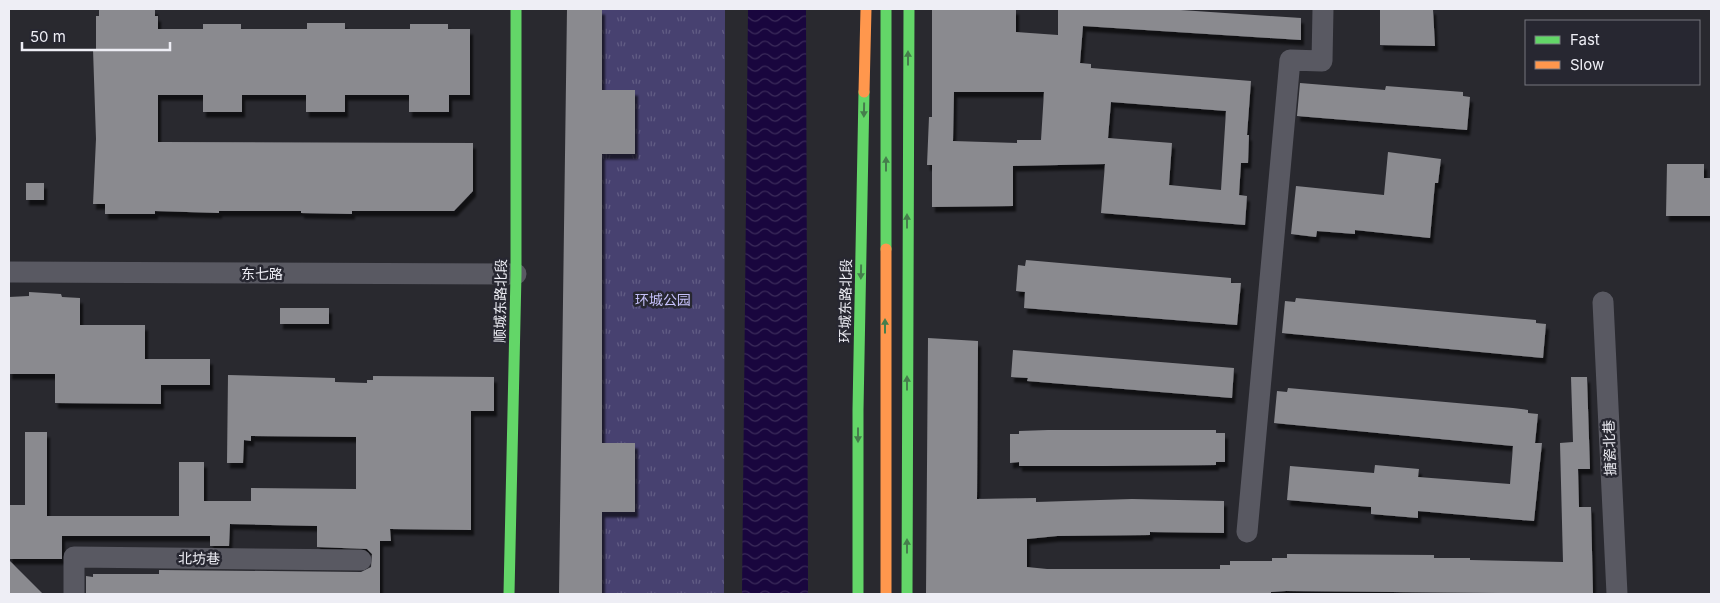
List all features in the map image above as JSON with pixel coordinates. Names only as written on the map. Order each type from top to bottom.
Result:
[{"type":"main road","name":"顺城东路北段","points":[[509,594],[516,274],[516,9]]},
{"type":"main road","name":"环城东路北段","points":[[858,594],[858,410],[866,9]]},
{"type":"main road","points":[[886,9],[886,594]]},
{"type":"main road","points":[[907,594],[909,9]]},
{"type":"main road","points":[[886,567],[890,594]]},
{"type":"main road","points":[[854,594],[858,571]]},
{"type":"street","points":[[1247,532],[1290,60],[1322,62],[1323,9]]},
{"type":"street","name":"东七路","points":[[9,272],[516,274]]},
{"type":"street","name":"搪瓷北巷","points":[[1603,302],[1617,594]]},
{"type":"street","name":"北坊巷","points":[[74,594],[74,557],[360,560]]},
{"type":"green space","name":"环城公园","points":[[602,9],[725,9],[724,594],[602,594],[602,154],[635,154],[635,90],[602,90]]},
{"type":"water","points":[[748,9],[806,9],[808,594],[742,594]]},
{"type":"building","points":[[99,9],[155,9],[155,16],[158,16],[158,29],[203,29],[203,24],[241,24],[241,29],[307,29],[307,23],[345,23],[345,29],[410,29],[410,24],[448,24],[448,29],[470,29],[470,95],[449,95],[449,112],[409,112],[409,95],[345,95],[345,112],[306,112],[306,95],[242,95],[242,112],[203,112],[203,95],[158,95],[158,142],[473,143],[473,191],[454,211],[352,211],[352,214],[301,213],[301,211],[219,211],[219,213],[155,211],[155,214],[105,214],[105,204],[93,204],[96,139],[93,49],[96,49],[96,16],[99,16]]},
{"type":"building","points":[[567,9],[602,9],[602,90],[635,90],[635,154],[602,154],[602,443],[635,443],[635,512],[602,512],[602,594],[559,594]]},
{"type":"building","points":[[932,9],[1016,9],[1016,32],[1058,35],[1058,9],[1166,9],[1301,18],[1301,40],[1083,26],[1080,63],[1091,64],[1091,68],[1251,81],[1247,135],[1249,135],[1248,163],[1241,163],[1239,195],[1247,196],[1245,225],[1101,213],[1105,164],[1013,166],[1013,206],[932,207],[932,165],[927,165],[929,117],[932,117]],"holes":[[[954,92],[1044,92],[1041,140],[1017,140],[1017,143],[953,141]],[[1111,102],[1226,111],[1221,190],[1169,185],[1172,143],[1108,138]]]},
{"type":"building","points":[[1380,9],[1433,9],[1435,46],[1380,45]]},
{"type":"building","points":[[1300,83],[1385,90],[1386,86],[1463,92],[1463,96],[1470,97],[1467,130],[1297,116]]},
{"type":"building","points":[[1388,152],[1441,159],[1438,183],[1435,183],[1430,238],[1355,230],[1355,234],[1317,231],[1316,237],[1291,234],[1296,186],[1384,195]]},
{"type":"building","points":[[1667,164],[1704,164],[1704,178],[1711,178],[1711,216],[1666,216]]},
{"type":"building","points":[[26,183],[44,183],[44,200],[26,200]]},
{"type":"building","points":[[1026,260],[1231,278],[1231,283],[1241,283],[1237,325],[1024,308],[1025,292],[1016,291],[1018,265],[1025,266]]},
{"type":"building","points":[[29,292],[61,294],[62,297],[80,298],[80,325],[145,325],[145,359],[210,359],[210,385],[161,385],[161,404],[55,403],[55,374],[9,374],[9,297],[29,296]]},
{"type":"building","points":[[1296,298],[1536,320],[1536,323],[1546,324],[1543,358],[1282,333],[1285,301],[1295,302]]},
{"type":"building","points":[[280,308],[329,308],[329,324],[280,324]]},
{"type":"building","points":[[928,338],[978,341],[977,499],[1036,498],[1036,502],[1132,499],[1224,501],[1224,533],[1150,532],[1150,535],[1057,536],[1027,539],[1027,567],[1047,569],[1220,569],[1220,565],[1230,565],[1230,561],[1272,561],[1272,558],[1287,558],[1287,554],[1434,555],[1434,558],[1470,558],[1470,560],[1563,562],[1560,443],[1573,442],[1571,377],[1587,377],[1590,469],[1578,469],[1579,507],[1591,507],[1593,594],[1286,591],[1271,592],[1271,594],[926,594]]},
{"type":"building","points":[[1013,350],[1234,368],[1232,398],[1027,381],[1028,378],[1011,377]]},
{"type":"building","points":[[228,375],[335,378],[335,382],[367,383],[367,380],[373,380],[373,376],[494,377],[494,411],[471,411],[471,530],[390,529],[391,541],[380,541],[380,594],[86,594],[86,576],[93,577],[93,574],[159,574],[159,570],[361,572],[371,567],[372,554],[367,549],[317,547],[317,526],[230,524],[229,546],[210,546],[210,536],[62,536],[62,559],[9,559],[9,505],[25,505],[25,432],[47,432],[47,516],[179,516],[179,462],[204,462],[204,501],[251,501],[251,488],[356,489],[356,437],[251,436],[251,441],[244,440],[243,463],[227,463]]},
{"type":"building","points":[[1288,388],[1513,408],[1528,410],[1528,413],[1538,414],[1535,443],[1542,443],[1534,521],[1418,511],[1418,518],[1371,514],[1371,507],[1287,500],[1290,466],[1374,473],[1375,465],[1419,469],[1418,477],[1510,484],[1513,446],[1274,423],[1277,391],[1287,392]]},
{"type":"building","points":[[1216,430],[1216,433],[1225,433],[1225,462],[1216,462],[1216,465],[1104,466],[1019,466],[1019,462],[1010,463],[1010,434],[1019,434],[1019,431]]},
{"type":"building","points":[[9,560],[43,594],[9,594]]},
{"type":"traffic: fast","points":[[509,594],[516,274],[516,9]]},
{"type":"traffic: fast","points":[[886,9],[886,249]]},
{"type":"traffic: fast","points":[[907,594],[909,9]]},
{"type":"traffic: fast","points":[[858,594],[858,410],[864,92]]},
{"type":"traffic: slow","points":[[864,92],[866,9]]},
{"type":"traffic: slow","points":[[886,249],[886,594]]}]
